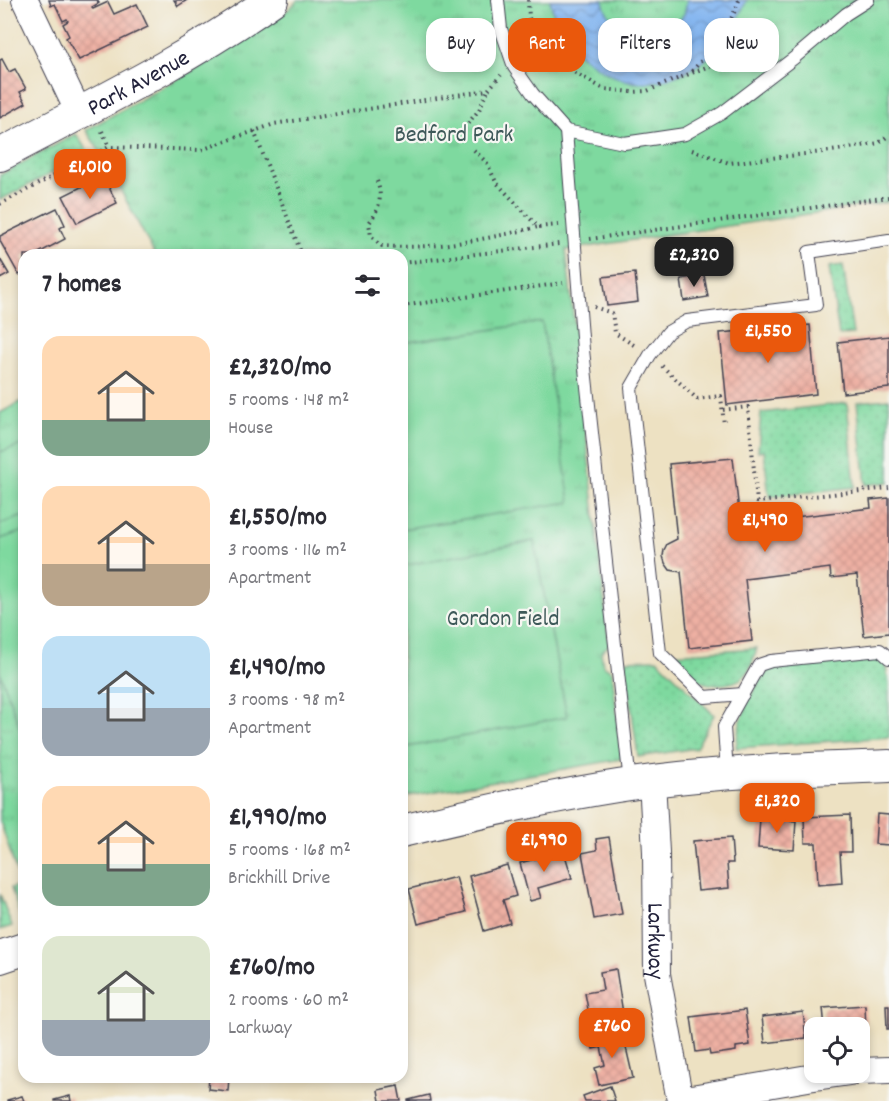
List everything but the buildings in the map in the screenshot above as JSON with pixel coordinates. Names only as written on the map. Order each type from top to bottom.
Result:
[{"type":"street","points":[[25,0],[79,113]]},
{"type":"street","name":"Park Avenue","points":[[0,155],[233,27],[272,0]]},
{"type":"street","points":[[408,829],[477,812],[641,783],[727,773],[889,766]]},
{"type":"street","name":"Larkway","points":[[641,783],[656,852],[657,974],[680,1100]]},
{"type":"street","points":[[0,957],[18,951]]},
{"type":"street","points":[[870,1071],[889,1070]]},
{"type":"street","points":[[680,1100],[804,1079]]},
{"type":"lane","points":[[498,0],[501,29],[508,49]]},
{"type":"lane","points":[[518,72],[533,94],[566,131],[624,143],[685,134],[722,113],[794,58],[846,14],[868,0]]},
{"type":"lane","points":[[566,131],[583,350],[641,783]]},
{"type":"lane","points":[[743,694],[705,697],[660,653],[631,388],[668,332],[687,321],[816,305],[809,252],[889,240]]},
{"type":"lane","points":[[727,773],[724,727],[759,665],[771,661],[880,651],[889,658]]},
{"type":"path","points":[[528,0],[530,18],[550,52],[572,71],[604,89],[647,91],[691,72]]},
{"type":"path","points":[[692,71],[716,45],[732,19],[739,0]]},
{"type":"path","points":[[692,72],[724,60],[755,62],[794,58]]},
{"type":"path","points":[[464,128],[480,110],[488,90],[508,68]]},
{"type":"path","points":[[0,204],[109,147],[201,150],[274,124],[488,90]]},
{"type":"path","points":[[254,131],[300,249]]},
{"type":"path","points":[[658,138],[729,163],[879,143],[889,135]]},
{"type":"path","points":[[474,150],[487,163],[496,182],[537,227]]},
{"type":"path","points":[[377,181],[381,202],[377,213],[369,223],[371,236],[382,246],[411,248],[454,244],[573,222]]},
{"type":"path","points":[[408,262],[574,242],[889,196]]},
{"type":"path","points":[[408,305],[569,282]]},
{"type":"path","points":[[723,410],[748,407],[757,502],[889,488]]},
{"type":"green space","name":"Bedford Park","points":[[298,0],[889,0],[889,202],[566,250],[609,645],[601,652],[603,665],[612,671],[622,759],[408,796],[408,249],[152,249],[102,155],[86,130],[206,63],[288,10]]},
{"type":"green space","points":[[76,134],[89,154],[0,200],[0,175]]},
{"type":"green space","points":[[843,265],[853,334],[839,335],[829,267]]},
{"type":"green space","points":[[542,322],[570,502],[408,528],[408,342]]},
{"type":"green space","points":[[889,399],[889,482],[866,485],[857,402]]},
{"type":"green space","points":[[18,403],[18,876],[0,821],[0,413]]},
{"type":"green space","points":[[847,403],[855,487],[769,497],[764,450],[758,451],[761,413]]},
{"type":"green space","points":[[18,446],[18,518],[0,524],[0,452]]},
{"type":"green space","points":[[18,533],[18,723],[0,672],[0,539]]},
{"type":"green space","name":"Gordon Field","points":[[534,541],[567,717],[408,747],[408,565]]},
{"type":"green space","points":[[757,648],[752,664],[745,675],[738,681],[719,684],[700,682],[673,654]]},
{"type":"green space","points":[[870,658],[885,660],[889,684],[889,737],[736,748],[739,727],[746,706],[756,686],[769,669]]},
{"type":"green space","points":[[657,659],[714,715],[696,748],[638,757],[625,660]]},
{"type":"green space","points":[[18,886],[18,909],[11,888]]},
{"type":"green space","points":[[0,894],[12,926],[0,930]]},
{"type":"water","points":[[550,0],[603,0],[611,18],[598,18],[598,68],[586,59],[586,18],[555,18]]},
{"type":"water","points":[[687,0],[747,0],[738,18],[704,18],[704,61],[692,68],[692,18],[682,18]]},
{"type":"water","points":[[607,72],[684,72],[658,81],[641,83]]}]
